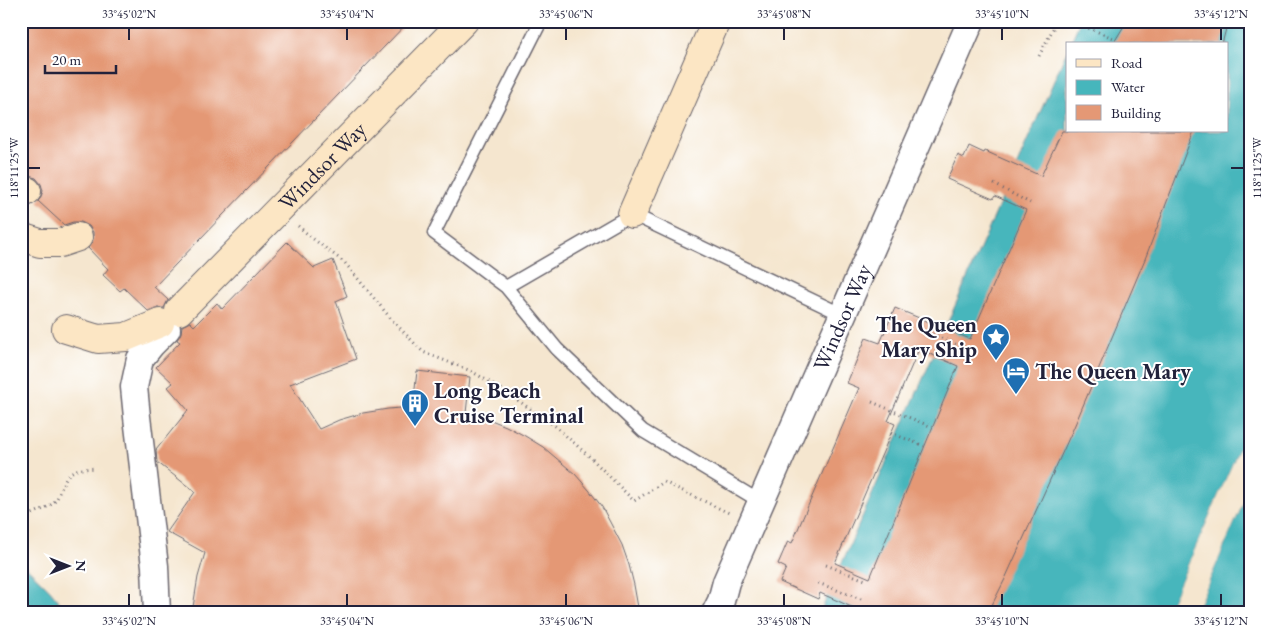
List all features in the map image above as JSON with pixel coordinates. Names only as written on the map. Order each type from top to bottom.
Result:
[{"type":"street","name":"Windsor Way","points":[[157,613],[155,566],[134,387],[140,359],[168,321],[464,21]]},
{"type":"street","points":[[632,214],[716,21]]},
{"type":"street","name":"Windsor Way","points":[[716,613],[726,582],[971,21]]},
{"type":"street","points":[[21,237],[40,243],[60,243],[78,237]]},
{"type":"street","points":[[66,329],[98,339],[126,337],[168,321]]},
{"type":"lane","points":[[541,21],[434,232],[506,287],[557,350],[644,431],[756,513]]},
{"type":"lane","points":[[506,287],[632,214],[843,315]]},
{"type":"path","points":[[1039,56],[1057,21]]},
{"type":"path","points":[[1070,21],[1116,39]]},
{"type":"path","points":[[994,184],[1030,203]]},
{"type":"path","points":[[292,221],[346,263],[392,320],[423,352],[471,371],[503,390],[547,421],[592,459],[634,501],[664,482],[756,513]]},
{"type":"path","points":[[932,334],[966,348]]},
{"type":"path","points":[[872,402],[932,427]]},
{"type":"path","points":[[891,433],[924,446]]},
{"type":"path","points":[[28,516],[48,507],[55,500],[65,480],[72,472],[96,468]]},
{"type":"path","points":[[826,565],[868,581]]},
{"type":"path","points":[[818,583],[861,599]]},
{"type":"water","points":[[1080,21],[1250,21],[1250,424],[1167,613],[820,613],[1066,53],[1066,132],[1228,132],[1228,42],[1071,42]]},
{"type":"water","points":[[1250,487],[1250,613],[1195,613]]},
{"type":"water","points":[[21,562],[49,589],[65,613],[21,613]]},
{"type":"pier","points":[[1250,424],[1250,430],[1170,613],[1167,613]]},
{"type":"pier","points":[[1250,485],[1195,613],[1193,613],[1247,486]]},
{"type":"building","points":[[21,21],[409,21],[154,287],[168,300],[164,308],[155,308],[148,311],[124,288],[120,291],[103,275],[108,269],[88,248],[93,240],[93,232],[89,226],[81,222],[64,225],[38,201],[43,191],[41,184],[36,178],[21,177]]},
{"type":"building","points":[[1127,21],[1228,21],[1223,42],[1114,42]]},
{"type":"building","name":"The Queen Mary","points":[[1062,131],[1194,132],[1145,259],[1074,427],[988,613],[865,613],[820,593],[818,599],[780,582],[786,568],[778,564],[788,541],[792,543],[859,388],[847,383],[866,338],[880,343],[895,308],[970,339],[1026,210],[995,196],[993,199],[947,179],[958,155],[964,158],[969,146],[984,153],[985,151],[1041,176]],"holes":[[[919,349],[958,366],[870,578],[835,563],[895,424],[888,421]]]},
{"type":"building","name":"Long Beach Cruise Terminal","points":[[287,242],[314,268],[333,260],[347,296],[336,301],[356,359],[290,384],[319,429],[339,420],[363,413],[413,407],[417,371],[470,377],[466,413],[506,426],[543,447],[575,474],[602,507],[622,545],[629,565],[639,613],[192,613],[198,577],[205,553],[167,532],[195,492],[157,462],[156,450],[188,410],[168,387],[173,383],[156,367],[180,342],[177,340],[182,326],[190,322],[194,326],[217,303],[222,309]]},
{"type":"place","name":"The Queen Mary Ship","points":[[996,361]]},
{"type":"place","name":"The Queen Mary","points":[[1016,395]]},
{"type":"place","name":"Long Beach Cruise Terminal","points":[[415,427]]}]
